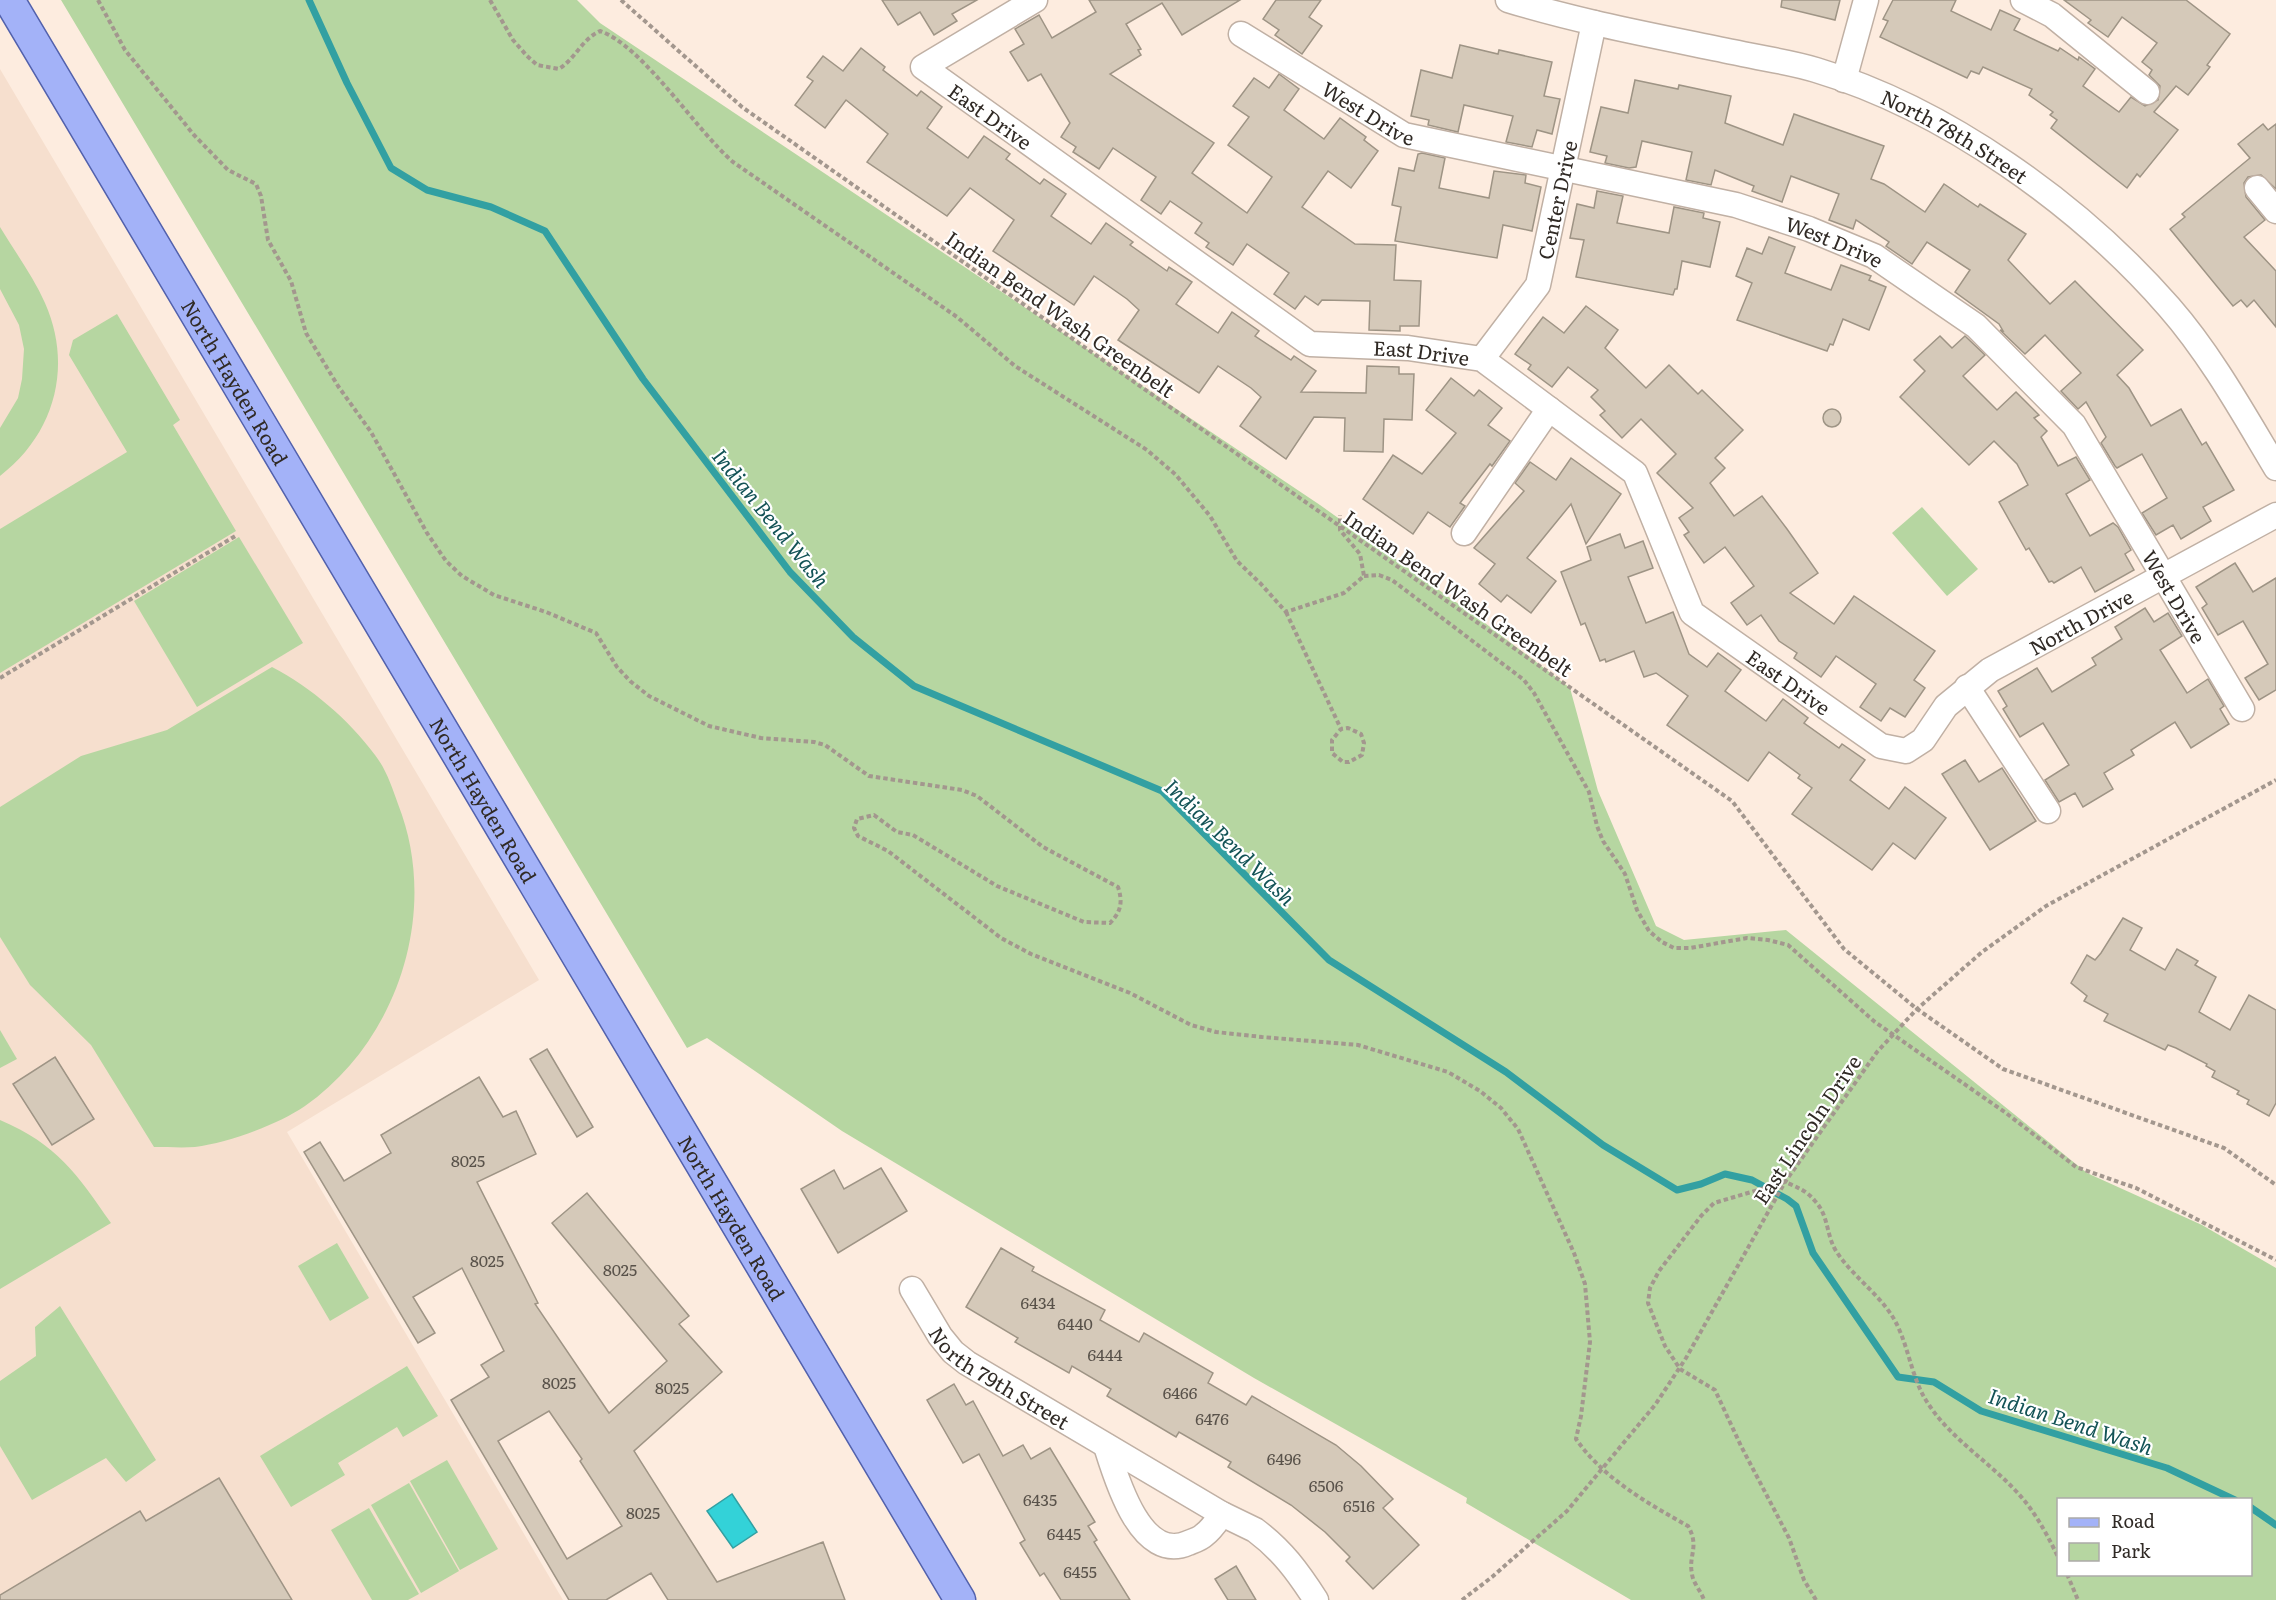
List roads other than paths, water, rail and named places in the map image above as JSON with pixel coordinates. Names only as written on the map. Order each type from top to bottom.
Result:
[{"type":"main road","name":"North Hayden Road","points":[[9,0],[960,1600]]},
{"type":"street","name":"East Drive","points":[[1035,0],[923,67],[1310,344],[1408,348],[1482,358],[1635,473],[1692,613],[1881,746],[1906,751]]},
{"type":"street","name":"North 78th Street","points":[[1508,0],[1594,23],[1815,70],[1844,80],[1914,111],[1994,154],[2048,194],[2106,244],[2169,307],[2228,388],[2276,468]]},
{"type":"street","points":[[1844,80],[1866,0]]},
{"type":"street","points":[[2023,0],[2052,15],[2148,92]]},
{"type":"street","name":"Center Drive","points":[[1482,358],[1538,285],[1594,23]]},
{"type":"street","name":"West Drive","points":[[1241,34],[1404,135],[1736,204],[1809,229],[1874,256],[1976,326],[2074,425],[2242,710]]},
{"type":"street","points":[[2257,188],[2276,211]]},
{"type":"street","points":[[1464,533],[1549,409]]},
{"type":"street","name":"North Drive","points":[[1906,751],[1923,740],[1947,706],[1990,670],[2276,515]]},
{"type":"street","points":[[1967,687],[2048,811]]},
{"type":"street","name":"North 79th Street","points":[[912,1289],[953,1352],[1106,1446],[1222,1514],[1255,1530],[1275,1545],[1293,1564],[1316,1600]]},
{"type":"street","points":[[1106,1446],[1119,1489],[1142,1528],[1157,1544],[1176,1548],[1203,1536],[1222,1514]]},
{"type":"water","points":[[732,1494],[757,1532],[733,1548],[707,1511]]},
{"type":"waterway","name":"Indian Bend Wash","points":[[309,0],[347,83],[391,168],[427,190],[491,207],[545,231],[643,379],[790,572],[853,637],[914,686],[1162,791],[1329,960],[1506,1072],[1603,1145],[1677,1190],[1701,1184],[1725,1174],[1752,1180],[1787,1199],[1796,1206],[1813,1253],[1898,1377],[1934,1382],[1981,1411],[2167,1468],[2231,1498]]},
{"type":"waterway","name":"Indian Bend Wash","points":[[2252,1508],[2276,1525]]}]
